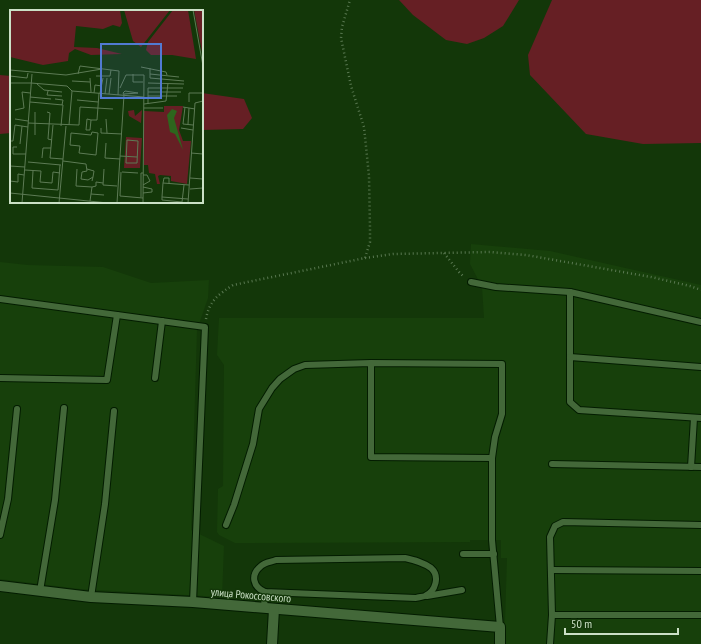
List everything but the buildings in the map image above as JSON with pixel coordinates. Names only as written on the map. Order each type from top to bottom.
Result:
[{"type":"street","name":"улица Рокоссовского","points":[[0,586],[91,597],[194,602],[500,627]]},
{"type":"street","points":[[269,608],[272,644]]},
{"type":"street","points":[[500,627],[500,644]]},
{"type":"lane","points":[[471,282],[496,287],[570,292],[701,322]]},
{"type":"lane","points":[[570,292],[570,402],[579,410],[701,418]]},
{"type":"lane","points":[[2,300],[205,327],[194,602]]},
{"type":"lane","points":[[0,378],[108,380],[117,315]]},
{"type":"lane","points":[[155,378],[162,321]]},
{"type":"lane","points":[[570,357],[701,367]]},
{"type":"lane","points":[[371,364],[371,458],[492,458]]},
{"type":"lane","points":[[226,525],[254,444],[259,409],[272,388],[280,379],[294,369],[305,366],[371,364],[502,364],[502,414],[495,437],[492,458],[492,540],[500,627]]},
{"type":"lane","points":[[40,591],[56,500],[64,408]]},
{"type":"lane","points":[[0,535],[8,499],[17,409]]},
{"type":"lane","points":[[91,597],[106,504],[114,411]]},
{"type":"lane","points":[[691,467],[694,418]]},
{"type":"lane","points":[[552,464],[701,467]]},
{"type":"lane","points":[[0,497],[8,499]]},
{"type":"lane","points":[[550,644],[552,615],[550,537],[555,526],[563,522],[701,524]]},
{"type":"lane","points":[[463,554],[494,554]]},
{"type":"lane","points":[[426,596],[433,590],[436,581],[435,572],[419,561],[404,558],[276,560],[262,564],[254,577],[255,584],[260,590],[265,592],[416,598],[462,590]]},
{"type":"lane","points":[[551,570],[701,571]]},
{"type":"lane","points":[[265,592],[269,608]]},
{"type":"lane","points":[[552,615],[701,615]]},
{"type":"path","points":[[350,0],[342,27],[341,38],[351,86],[364,128],[369,176],[370,228],[370,242],[365,258]]},
{"type":"path","points":[[205,327],[207,314],[213,301],[221,292],[233,285],[365,258],[393,254],[490,252],[526,255],[651,277],[701,290]]},
{"type":"path","points":[[444,253],[459,272],[471,282]]},
{"type":"shaded area","points":[[399,0],[519,0],[503,26],[484,38],[467,44],[446,40],[413,15]]},
{"type":"shaded area","points":[[552,0],[701,0],[701,143],[643,144],[586,134],[530,75],[528,55]]},
{"type":"shaded area","points":[[0,75],[10,76],[10,133],[0,134]]},
{"type":"shaded area","points":[[203,93],[244,99],[252,118],[243,129],[203,130]]},
{"type":"shaded area","points":[[471,244],[550,251],[701,285],[701,644],[506,644],[505,621],[507,558],[501,558],[501,540],[470,540],[470,542],[235,543],[219,535],[217,532],[218,489],[223,486],[224,365],[217,355],[219,318],[484,318],[482,287],[470,264]]},
{"type":"shaded area","points":[[0,262],[28,265],[103,267],[151,283],[209,280],[208,298],[197,330],[191,530],[224,546],[222,597],[80,589],[0,579]]}]
